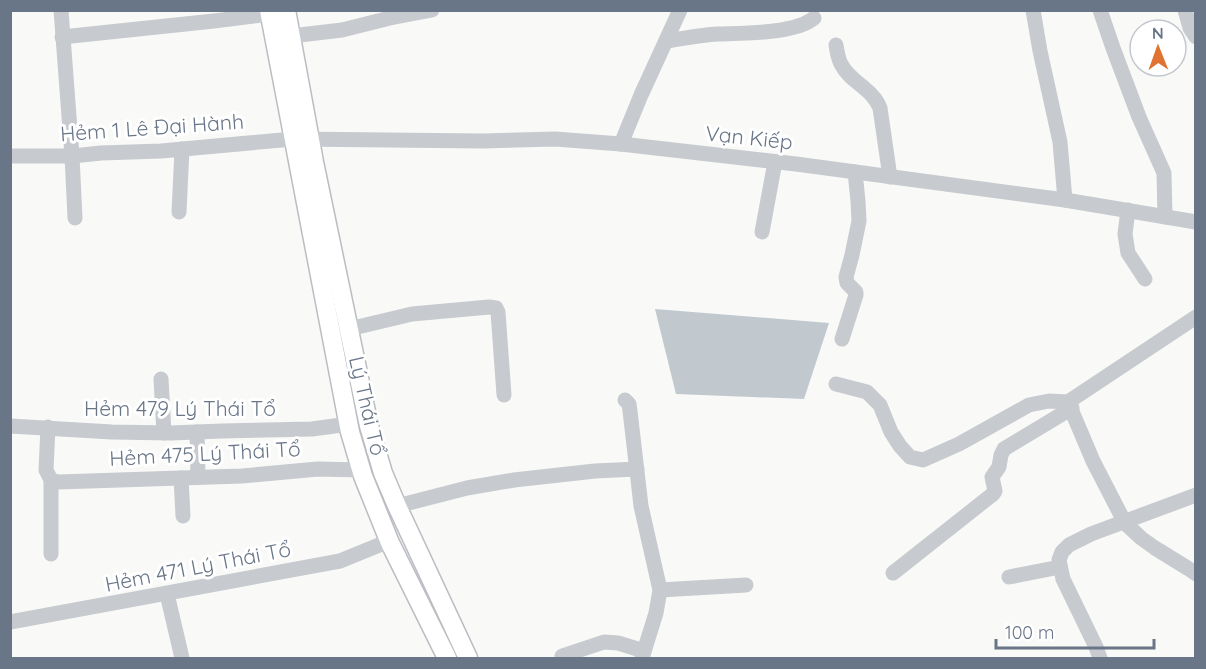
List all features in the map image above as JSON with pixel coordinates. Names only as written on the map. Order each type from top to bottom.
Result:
[{"type":"main road","points":[[275,12],[291,36],[302,139]]},
{"type":"main road","points":[[275,12],[302,139]]},
{"type":"main road","name":"Lý Thái Tổ","points":[[302,139],[314,162],[369,426],[383,473],[468,658]]},
{"type":"main road","name":"Lý Thái Tổ","points":[[302,139],[349,424],[361,470],[389,541],[447,658]]},
{"type":"street","points":[[61,10],[75,218]]},
{"type":"street","points":[[291,36],[352,28],[432,10]]},
{"type":"street","points":[[621,144],[680,10]]},
{"type":"street","points":[[1033,10],[1060,142],[1065,200]]},
{"type":"street","points":[[1100,10],[1164,174],[1165,217]]},
{"type":"street","points":[[1185,10],[1190,28],[1196,37]]},
{"type":"street","points":[[62,37],[214,21],[275,12]]},
{"type":"street","points":[[667,41],[718,34],[772,31],[801,25],[814,18]]},
{"type":"street","points":[[836,45],[840,62],[845,70],[875,98],[880,108],[890,177]]},
{"type":"street","name":"Vạn Kiếp","points":[[302,139],[483,141],[555,139],[621,144],[1065,200],[1196,222]]},
{"type":"street","name":"Hẻm 1 Lê Đại Hành","points":[[13,156],[72,156],[302,139]]},
{"type":"street","points":[[179,212],[182,149]]},
{"type":"street","points":[[762,232],[775,162]]},
{"type":"street","points":[[842,339],[856,296],[847,283],[846,277],[859,221],[855,172]]},
{"type":"street","points":[[1128,210],[1125,234],[1128,253],[1144,279]]},
{"type":"street","points":[[349,329],[424,312],[496,308],[504,395]]},
{"type":"street","points":[[893,573],[996,491],[992,477],[999,467],[1004,449],[1196,316]]},
{"type":"street","points":[[161,379],[164,433]]},
{"type":"street","points":[[836,384],[867,392],[880,405],[891,432],[900,446],[910,457],[923,460],[959,444],[1029,405],[1049,401],[1070,405]]},
{"type":"street","points":[[562,656],[604,642],[618,643],[643,655],[658,604],[660,590],[641,507],[629,404],[625,400]]},
{"type":"street","points":[[1070,405],[1093,461],[1125,522],[1148,543],[1196,574]]},
{"type":"street","name":"Hẻm 479 Lý Thái Tổ","points":[[10,426],[164,433],[312,429],[349,424]]},
{"type":"street","points":[[48,427],[46,470],[51,480],[51,554]]},
{"type":"street","points":[[197,432],[198,477]]},
{"type":"street","name":"Hẻm 475 Lý Thái Tổ","points":[[51,480],[66,483],[242,476],[318,469],[361,470]]},
{"type":"street","points":[[397,506],[467,488],[514,480],[637,469]]},
{"type":"street","points":[[181,478],[183,516]]},
{"type":"street","points":[[1100,658],[1063,579],[1059,560],[1062,552],[1069,545],[1091,534],[1196,495]]},
{"type":"street","name":"Hẻm 471 Lý Thái Tổ","points":[[10,622],[340,561],[389,541]]},
{"type":"street","points":[[1009,577],[1060,567]]},
{"type":"street","points":[[660,590],[746,585]]},
{"type":"street","points":[[166,594],[182,658]]},
{"type":"shaded area","points":[[655,309],[829,323],[804,399],[676,394]]}]
